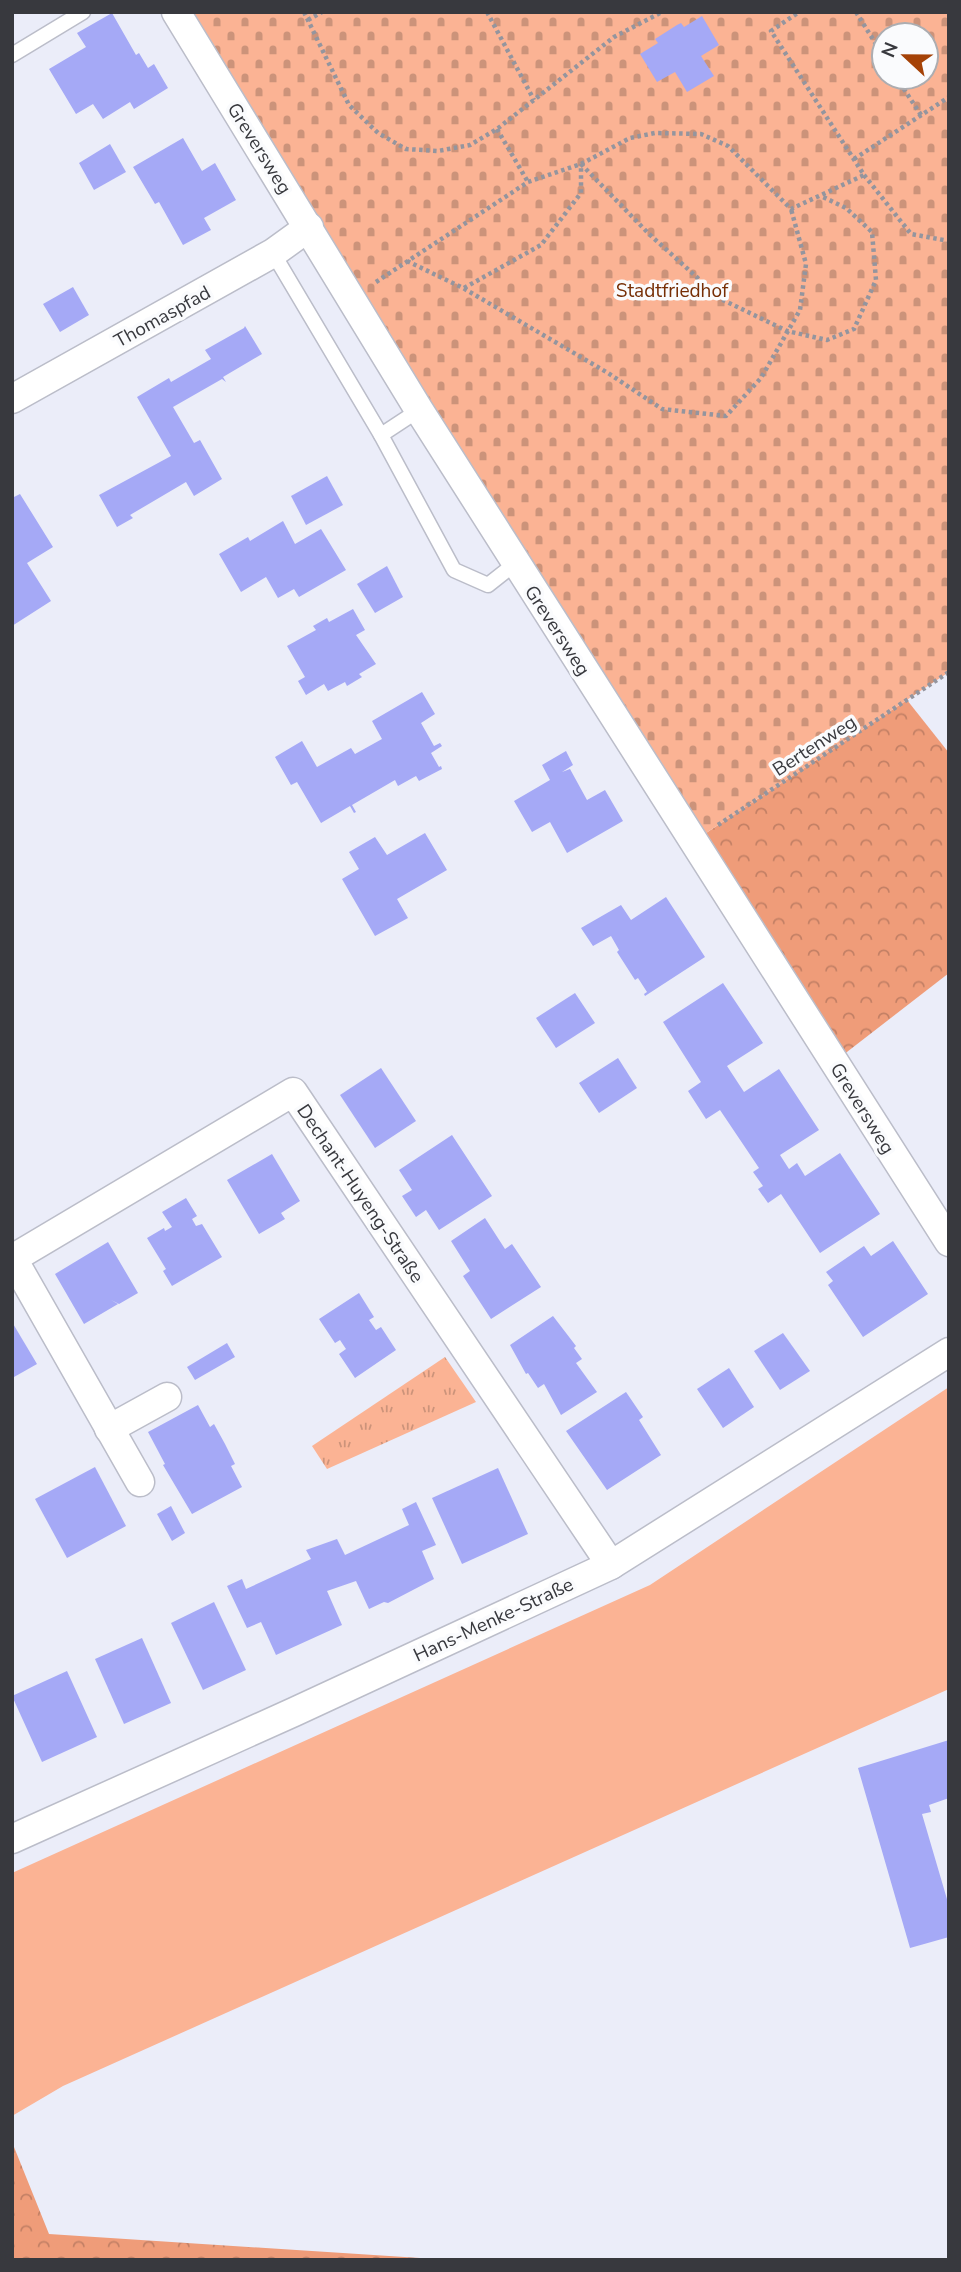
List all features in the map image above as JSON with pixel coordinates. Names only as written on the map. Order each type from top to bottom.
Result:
[{"type":"street","name":"Greversweg","points":[[176,12],[419,410],[949,1242]]},
{"type":"street","name":"Thomaspfad","points":[[12,399],[273,253],[309,227]]},
{"type":"street","name":"Dechant-Huyeng-Straße","points":[[139,1482],[13,1259],[293,1092],[611,1565]]},
{"type":"street","name":"Hans-Menke-Straße","points":[[12,1839],[611,1565],[949,1352]]},
{"type":"street","points":[[109,1429],[167,1397]]},
{"type":"lane","points":[[12,55],[83,12]]},
{"type":"lane","points":[[273,253],[381,435],[454,570],[488,585],[516,564]]},
{"type":"lane","points":[[381,435],[419,410]]},
{"type":"path","points":[[304,12],[349,105],[378,132],[406,149],[438,151],[470,145],[497,129],[614,37],[662,12]]},
{"type":"path","points":[[308,21],[323,12]]},
{"type":"path","points":[[487,12],[534,100]]},
{"type":"path","points":[[799,12],[771,31],[864,175],[911,234],[949,242]]},
{"type":"path","points":[[856,12],[870,34]]},
{"type":"path","points":[[905,91],[920,115]]},
{"type":"path","points":[[854,159],[949,97]]},
{"type":"path","points":[[497,129],[528,182]]},
{"type":"path","points":[[352,298],[406,261],[528,182],[582,164],[630,138],[655,133],[701,134],[728,146],[791,209],[806,264],[800,310],[761,378],[726,416],[662,409],[608,373],[463,288],[406,261]]},
{"type":"path","points":[[463,288],[541,245],[581,193],[582,164]]},
{"type":"path","points":[[582,164],[649,234],[721,299],[787,331],[827,340],[854,329],[876,280],[872,232],[846,208],[820,196]]},
{"type":"path","points":[[791,209],[864,175]]},
{"type":"path","name":"Bertenweg","points":[[694,841],[949,672]]},
{"type":"green space","name":"Stadtfriedhof","points":[[176,12],[949,12],[949,672],[694,841]]},
{"type":"green space","points":[[907,700],[949,753],[949,973],[834,1062],[694,841]]},
{"type":"green space","points":[[445,1357],[476,1402],[327,1469],[312,1446]]},
{"type":"green space","points":[[949,1387],[949,1689],[63,2086],[12,2116],[12,1873],[650,1585]]},
{"type":"green space","points":[[12,2142],[49,2234],[451,2260],[12,2260]]},
{"type":"building","points":[[112,13],[136,55],[139,53],[148,68],[154,64],[168,88],[134,109],[130,102],[103,119],[93,104],[76,114],[49,69],[86,47],[77,33]]},
{"type":"building","points":[[702,16],[719,45],[701,56],[714,76],[687,92],[675,72],[657,82],[640,54],[658,43],[655,39],[677,25],[681,23],[684,27]]},
{"type":"building","points":[[183,138],[202,171],[215,163],[236,200],[204,218],[211,230],[183,245],[159,202],[155,204],[133,167]]},
{"type":"building","points":[[110,144],[126,172],[94,190],[79,163]]},
{"type":"building","points":[[73,287],[89,315],[60,332],[43,304]]},
{"type":"building","points":[[245,326],[262,354],[223,377],[226,382],[222,379],[173,407],[194,443],[200,440],[222,479],[194,496],[186,482],[130,515],[133,518],[117,527],[99,495],[171,456],[137,397],[169,378],[171,382],[211,359],[205,350]]},
{"type":"building","points":[[327,476],[343,505],[306,525],[291,496]]},
{"type":"building","points":[[20,494],[53,547],[27,563],[51,601],[12,626],[12,498]]},
{"type":"building","points":[[283,521],[295,544],[321,529],[346,570],[299,597],[294,589],[278,598],[266,577],[241,592],[219,554],[248,537],[250,541]]},
{"type":"building","points":[[387,566],[403,597],[375,613],[357,584]]},
{"type":"building","points":[[353,609],[365,630],[356,635],[376,664],[359,674],[362,677],[347,686],[345,682],[328,691],[324,684],[306,695],[298,681],[305,677],[287,646],[316,630],[313,626],[327,618],[329,622]]},
{"type":"building","points":[[422,692],[435,714],[421,723],[434,746],[440,743],[442,746],[431,753],[442,769],[419,781],[416,776],[398,786],[395,780],[352,805],[356,812],[354,813],[350,806],[321,823],[297,782],[291,785],[275,757],[302,741],[317,767],[351,748],[355,754],[382,739],[372,721]]},
{"type":"building","points":[[566,751],[573,765],[562,772],[570,769],[587,800],[605,790],[623,821],[567,853],[550,822],[532,832],[514,801],[550,780],[542,765]]},
{"type":"building","points":[[425,833],[447,870],[397,899],[408,918],[375,936],[342,879],[359,869],[349,852],[375,837],[387,855]]},
{"type":"building","points":[[666,897],[705,957],[645,996],[647,992],[638,978],[635,980],[617,952],[619,950],[611,936],[593,946],[581,928],[621,905],[631,920]]},
{"type":"building","points":[[723,983],[763,1043],[727,1066],[744,1092],[779,1069],[819,1130],[780,1155],[789,1169],[797,1163],[805,1176],[840,1153],[880,1214],[820,1253],[781,1194],[768,1203],[758,1189],[763,1186],[753,1172],[759,1168],[720,1110],[706,1119],[688,1091],[701,1082],[663,1022]]},
{"type":"building","points":[[575,993],[595,1023],[556,1048],[536,1018]]},
{"type":"building","points":[[618,1058],[637,1088],[599,1113],[579,1083]]},
{"type":"building","points":[[381,1068],[416,1121],[375,1148],[340,1095]]},
{"type":"building","points":[[452,1135],[492,1196],[439,1230],[426,1210],[416,1217],[402,1196],[412,1190],[399,1170]]},
{"type":"building","points":[[272,1154],[300,1201],[281,1213],[285,1219],[259,1234],[227,1180]]},
{"type":"building","points":[[186,1198],[197,1216],[192,1219],[196,1226],[202,1224],[222,1257],[172,1286],[163,1271],[166,1269],[147,1238],[164,1228],[165,1231],[172,1227],[162,1212]]},
{"type":"building","points":[[485,1218],[505,1249],[512,1244],[541,1287],[491,1319],[463,1276],[470,1271],[451,1241]]},
{"type":"building","points":[[893,1241],[928,1294],[863,1337],[828,1285],[833,1281],[826,1272],[864,1246],[871,1256]]},
{"type":"building","points":[[108,1242],[138,1293],[119,1304],[111,1300],[118,1304],[84,1324],[55,1274]]},
{"type":"building","points":[[359,1293],[374,1317],[369,1320],[376,1330],[381,1327],[396,1350],[355,1378],[339,1354],[346,1349],[340,1340],[335,1343],[319,1319]]},
{"type":"building","points":[[553,1316],[576,1346],[574,1348],[582,1359],[576,1363],[597,1392],[561,1415],[544,1384],[538,1388],[528,1373],[526,1374],[510,1345]]},
{"type":"building","points":[[12,1322],[37,1364],[14,1377],[12,1374]]},
{"type":"building","points":[[783,1333],[810,1371],[780,1390],[754,1351]]},
{"type":"building","points":[[227,1343],[235,1357],[195,1380],[187,1367]]},
{"type":"building","points":[[729,1368],[754,1407],[723,1428],[697,1389]]},
{"type":"building","points":[[626,1392],[643,1417],[639,1420],[661,1455],[607,1490],[566,1431]]},
{"type":"building","points":[[198,1405],[210,1427],[214,1424],[225,1444],[235,1464],[231,1466],[242,1487],[192,1514],[163,1465],[165,1464],[148,1432]]},
{"type":"building","points":[[95,1467],[126,1526],[67,1558],[35,1499]]},
{"type":"building","points":[[498,1468],[528,1534],[462,1564],[432,1498]]},
{"type":"building","points":[[416,1502],[436,1545],[422,1551],[434,1579],[388,1603],[384,1602],[369,1609],[356,1581],[327,1591],[342,1625],[276,1655],[261,1622],[247,1628],[227,1586],[242,1579],[246,1589],[311,1559],[306,1550],[337,1539],[345,1555],[409,1525],[402,1509]]},
{"type":"building","points":[[171,1506],[185,1533],[172,1541],[157,1514]]},
{"type":"building","points":[[214,1602],[246,1670],[203,1690],[171,1623]]},
{"type":"building","points":[[142,1638],[171,1703],[124,1724],[95,1659]]},
{"type":"building","points":[[67,1671],[97,1737],[42,1762],[12,1696]]},
{"type":"building","points":[[949,1740],[949,1798],[929,1805],[931,1812],[922,1814],[949,1906],[949,1937],[910,1948],[858,1768]]}]
